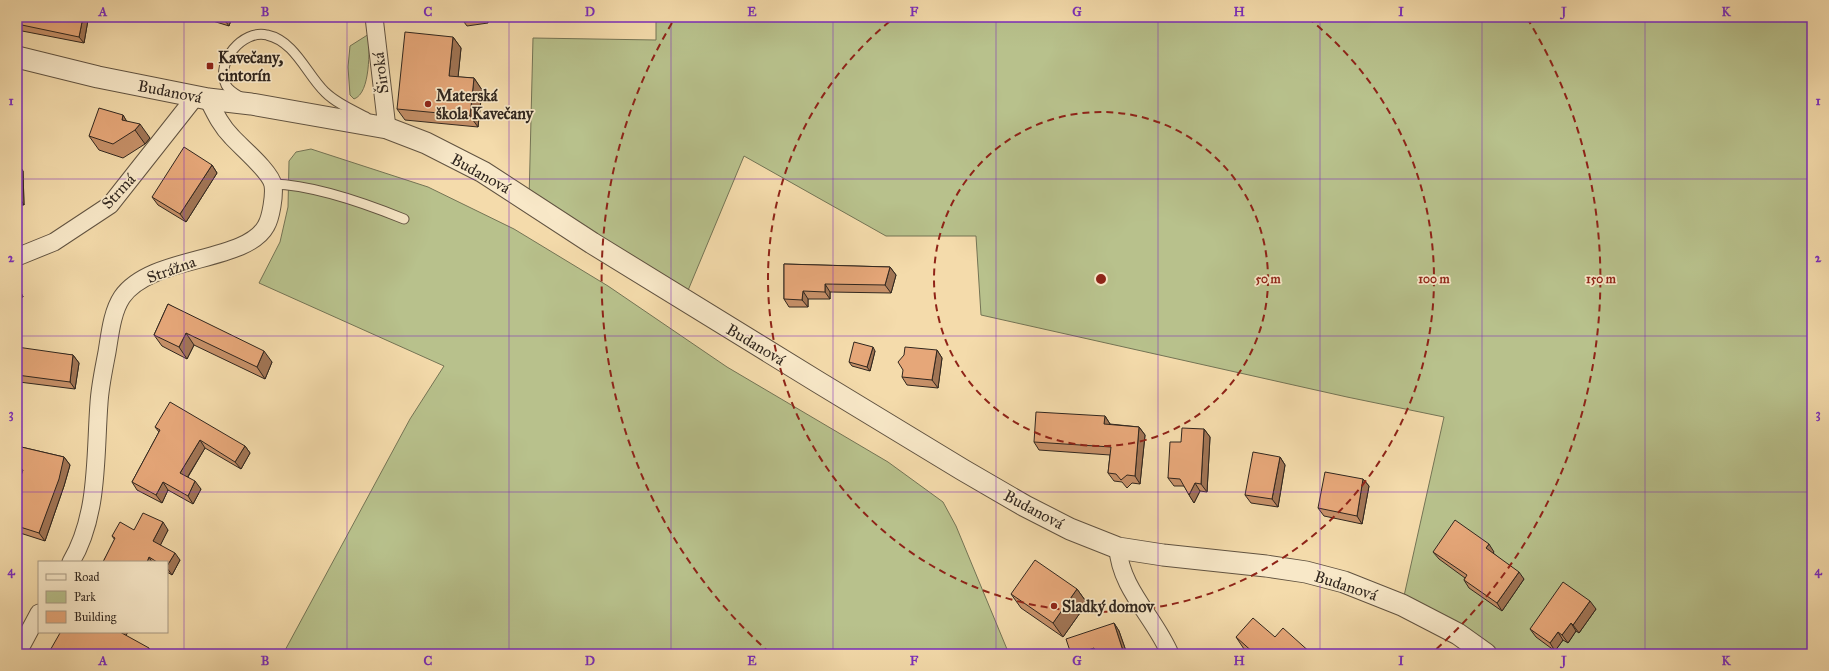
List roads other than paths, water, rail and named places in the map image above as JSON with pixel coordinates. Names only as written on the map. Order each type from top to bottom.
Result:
[{"type":"street","name":"Široká","points":[[374,17],[387,128]]},
{"type":"street","name":"Budanová","points":[[17,57],[98,77],[202,97],[387,128],[426,143],[483,172],[684,300],[943,458],[1025,506],[1070,529],[1118,548],[1306,572],[1344,582],[1402,605],[1458,634],[1486,654]]},
{"type":"street","points":[[202,97],[226,130],[248,152],[273,184]]},
{"type":"street","name":"Strmá","points":[[17,257],[54,242],[110,204],[202,97]]},
{"type":"street","name":"Strážna","points":[[71,561],[86,528],[94,479],[99,400],[111,326],[116,310],[123,296],[139,281],[168,268],[221,253],[245,244],[258,237],[266,226],[272,206],[273,184]]},
{"type":"street","points":[[1118,548],[1119,562],[1125,578],[1160,634],[1170,654]]},
{"type":"street","points":[[17,654],[38,615]]},
{"type":"lane","points":[[251,104],[231,91],[226,84],[225,66],[231,52],[238,43],[257,34],[267,34],[292,50],[324,92],[343,105],[387,128]]},
{"type":"lane","points":[[273,184],[288,184],[317,191],[378,209],[404,219]]},
{"type":"place","name":"Kavečany, cintorín","points":[[210,66]]},
{"type":"place","name":"Materská škola Kavečany","points":[[428,104]]},
{"type":"place","name":"Sladký domov","points":[[1054,606]]}]
